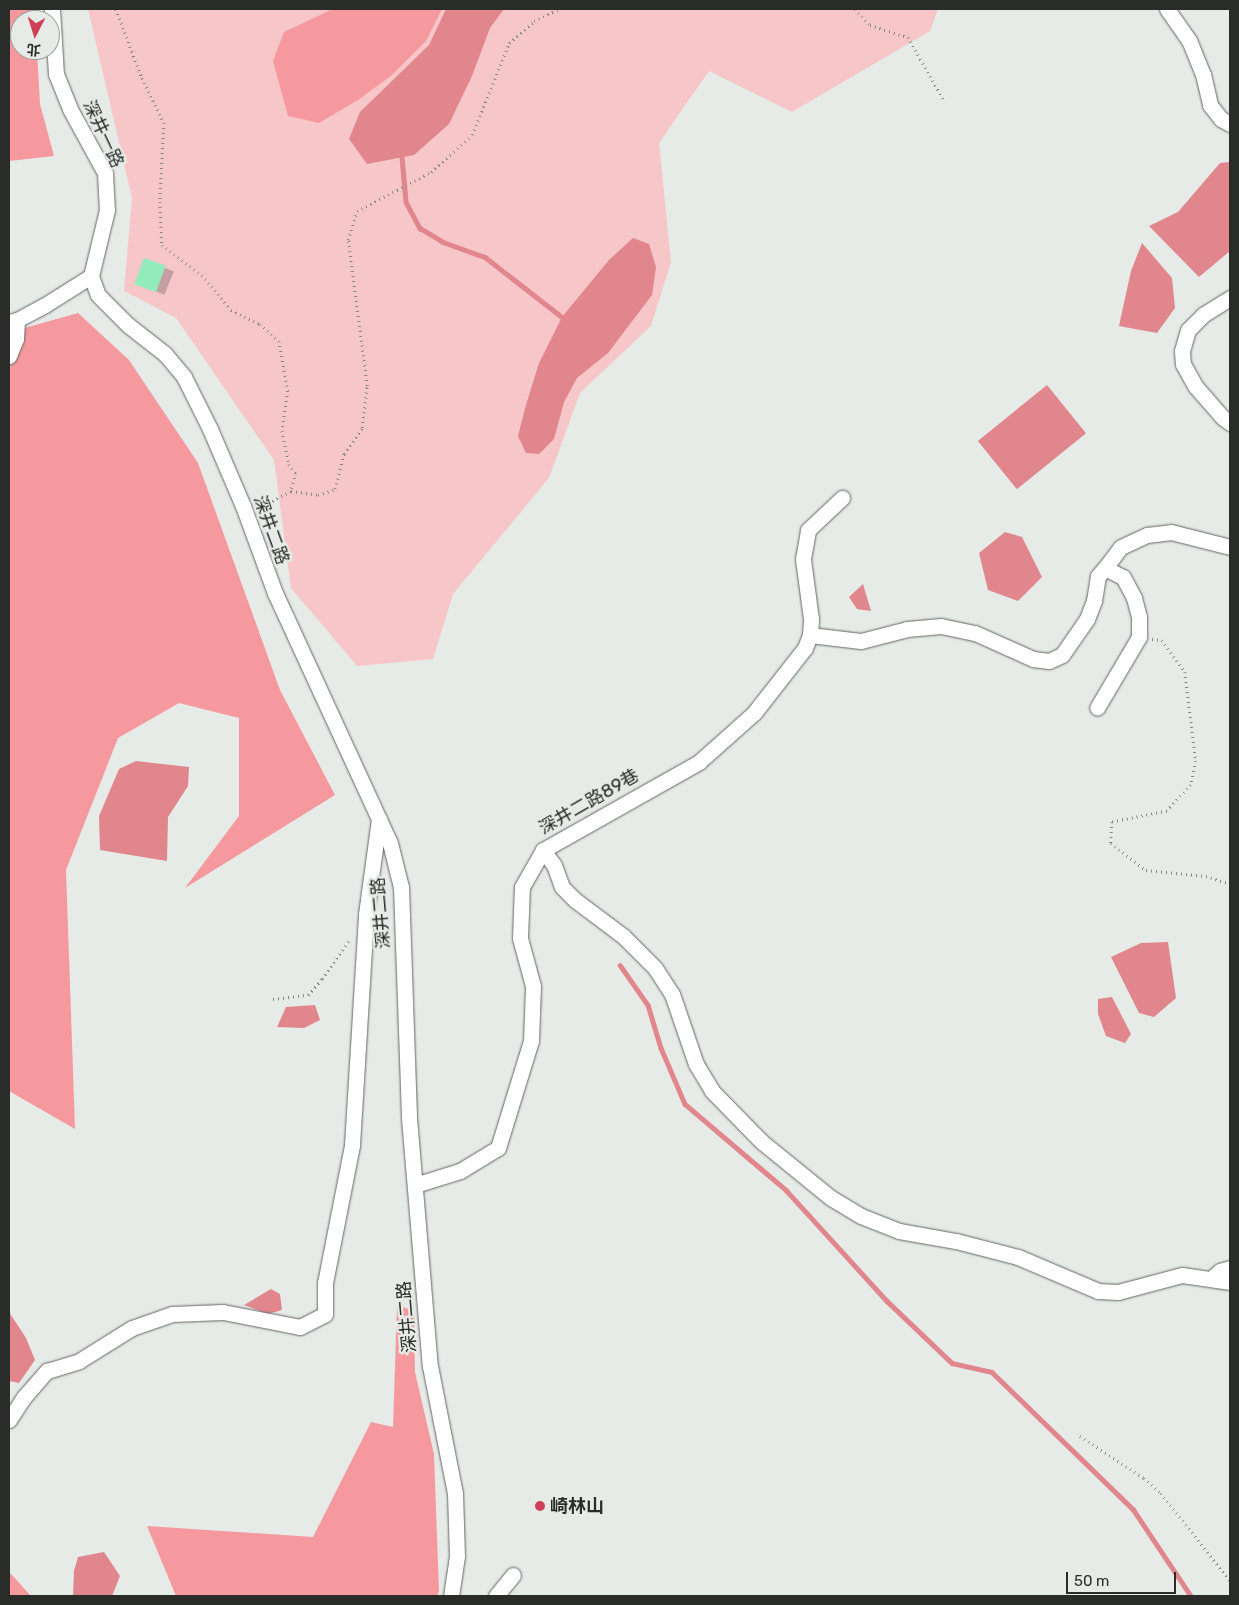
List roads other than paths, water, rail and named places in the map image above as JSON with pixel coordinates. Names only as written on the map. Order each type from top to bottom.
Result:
[{"type":"street","name":"深井一路","points":[[52,9],[56,74],[70,109],[105,173],[107,210],[91,276]]},
{"type":"street","points":[[1167,9],[1189,40],[1204,74],[1210,105],[1221,118],[1230,124]]},
{"type":"street","points":[[9,356],[16,339],[13,321],[70,290],[91,276]]},
{"type":"street","name":"深井二路","points":[[91,276],[98,294],[128,325],[165,354],[184,378],[210,429],[246,515],[275,593],[390,843],[401,887],[409,1118],[430,1366],[456,1493],[457,1556],[451,1596]]},
{"type":"street","points":[[1230,298],[1202,315],[1188,330],[1182,351],[1183,364],[1196,387],[1222,417],[1230,423]]},
{"type":"street","name":"深井二路89巷","points":[[415,1185],[460,1171],[498,1148],[532,1041],[533,986],[520,938],[522,887],[543,850],[698,762],[754,713],[805,648],[810,635],[811,619],[803,559],[808,530],[842,498]]},
{"type":"street","points":[[810,635],[861,641],[907,629],[941,626],[975,633],[1033,659],[1049,661],[1062,655],[1086,619],[1094,601],[1098,576],[1120,547],[1147,535],[1171,532],[1230,547]]},
{"type":"street","points":[[1097,708],[1139,637],[1139,617],[1134,598],[1123,577],[1105,568]]},
{"type":"street","points":[[9,1420],[24,1397],[47,1372],[79,1361],[132,1328],[148,1322],[172,1314],[223,1312],[300,1327],[325,1314],[325,1283],[352,1145],[366,914],[379,817]]},
{"type":"street","points":[[543,850],[554,865],[562,887],[575,900],[623,936],[656,968],[672,994],[696,1064],[712,1091],[762,1142],[831,1198],[861,1216],[899,1231],[956,1241],[1018,1257],[1098,1291],[1118,1292],[1182,1275],[1230,1282]]},
{"type":"street","points":[[1212,1278],[1220,1271],[1230,1268]]},
{"type":"street","points":[[496,1596],[513,1575]]},
{"type":"waterway","points":[[402,157],[406,202],[420,228],[443,242],[485,257],[562,317]]},
{"type":"waterway","points":[[620,965],[648,1005],[661,1048],[685,1104],[786,1190],[887,1301],[952,1363],[992,1372],[1133,1509],[1191,1596]]},
{"type":"place","name":"崎林山","points":[[540,1506]]}]
